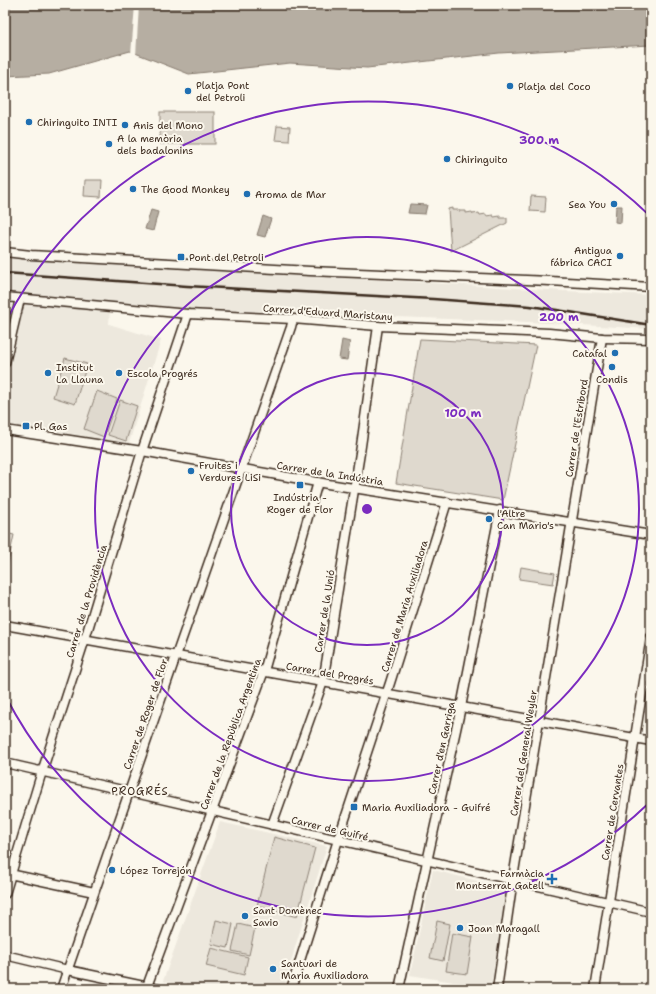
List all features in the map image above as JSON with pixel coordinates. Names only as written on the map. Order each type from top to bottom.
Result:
[{"type":"street","points":[[5,252],[31,255],[310,271],[651,287]]},
{"type":"street","name":"Carrer d'Eduard Maristany","points":[[5,297],[188,314],[293,319],[378,326],[549,333],[602,338],[651,339]]},
{"type":"street","points":[[5,364],[20,299]]},
{"type":"street","name":"Carrer de la Providència","points":[[5,894],[8,873],[86,639],[142,451],[188,314]]},
{"type":"street","name":"Carrer de Roger de Flor","points":[[61,989],[293,319]]},
{"type":"street","name":"Carrer de la Unió","points":[[272,825],[323,682],[378,326]]},
{"type":"street","name":"Carrer de l'Estribord","points":[[571,521],[602,338]]},
{"type":"street","name":"Carrer de la Indústria","points":[[5,430],[142,451],[354,488],[571,521],[651,535]]},
{"type":"street","name":"Carrer de la República Argentina","points":[[147,988],[264,671],[318,482]]},
{"type":"street","name":"Carrer de Maria Auxiliadora","points":[[291,989],[338,840],[387,694],[447,502]]},
{"type":"street","name":"Carrer d'en Garriga","points":[[399,989],[428,860],[500,510]]},
{"type":"street","name":"Carrer del General Weyler","points":[[497,989],[513,880],[571,521]]},
{"type":"street","name":"Carrer del Progrés","points":[[5,625],[651,741]]},
{"type":"street","name":"Carrer de Cervantes","points":[[595,989],[651,637]]},
{"type":"street","name":"Carrer de Guifré","points":[[5,763],[651,912]]},
{"type":"street","points":[[8,873],[94,892]]},
{"type":"street","points":[[5,955],[147,988],[158,989]]},
{"type":"shaded area","points":[[5,5],[651,5],[651,45],[499,53],[367,68],[290,63],[189,74],[130,51],[49,74],[5,76]]},
{"type":"shaded area","points":[[160,112],[215,112],[215,144],[160,144]]},
{"type":"shaded area","points":[[277,126],[290,127],[289,141],[275,140]]},
{"type":"shaded area","points":[[85,180],[102,180],[101,197],[84,196]]},
{"type":"shaded area","points":[[531,196],[546,197],[545,212],[530,211]]},
{"type":"shaded area","points":[[410,204],[427,205],[425,214],[408,213]]},
{"type":"shaded area","points":[[616,206],[622,206],[621,223],[615,222]]},
{"type":"shaded area","points":[[452,208],[452,210],[466,211],[466,213],[479,213],[480,215],[486,214],[486,216],[493,215],[494,217],[500,216],[500,218],[507,218],[507,223],[451,251],[448,209]]},
{"type":"shaded area","points":[[151,210],[158,212],[153,231],[145,229]]},
{"type":"shaded area","points":[[263,216],[271,219],[265,237],[257,235]]},
{"type":"shaded area","points":[[5,255],[192,269],[651,295],[651,329],[529,322],[183,309],[5,295]]},
{"type":"shaded area","points":[[24,305],[110,310],[109,324],[161,340],[129,443],[5,424],[5,388]]},
{"type":"shaded area","points":[[420,339],[536,345],[503,500],[396,483]]},
{"type":"shaded area","points":[[342,340],[350,342],[347,360],[339,359]]},
{"type":"shaded area","points":[[65,358],[87,364],[75,404],[53,397]]},
{"type":"shaded area","points":[[97,391],[117,399],[104,437],[84,429]]},
{"type":"shaded area","points":[[120,400],[137,406],[126,441],[108,435]]},
{"type":"shaded area","points":[[6,533],[14,535],[5,577],[5,539]]},
{"type":"shaded area","points":[[521,567],[555,573],[553,584],[519,579]]},
{"type":"shaded area","name":"Sant Domènec Savio","points":[[220,822],[327,846],[295,947],[284,989],[196,989],[163,981]]},
{"type":"shaded area","points":[[274,837],[315,848],[297,917],[257,906]]},
{"type":"shaded area","name":"Joan Maragall","points":[[433,870],[506,888],[491,988],[410,975]]},
{"type":"shaded area","points":[[216,920],[233,924],[228,948],[211,944]]},
{"type":"shaded area","points":[[437,921],[450,924],[443,961],[430,958]]},
{"type":"shaded area","points":[[238,924],[255,928],[249,955],[232,951]]},
{"type":"shaded area","points":[[452,933],[473,937],[467,974],[446,971]]},
{"type":"shaded area","points":[[211,948],[248,957],[244,975],[206,966]]},
{"type":"pier","points":[[135,5],[139,5],[136,56],[131,54]]},
{"type":"railway","points":[[5,273],[187,286],[433,299],[530,306],[651,325]]},
{"type":"place","name":"Platja del Coco","points":[[510,86]]},
{"type":"place","name":"Platja Pont del Petroli","points":[[188,91]]},
{"type":"place","name":"Chiringuito INTI","points":[[29,122]]},
{"type":"place","name":"Anis del Mono","points":[[125,125]]},
{"type":"place","name":"A la memòria dels badalonins","points":[[109,144]]},
{"type":"place","name":"Chiringuito","points":[[447,159]]},
{"type":"place","name":"The Good Monkey","points":[[133,189]]},
{"type":"place","name":"Aroma de Mar","points":[[247,194]]},
{"type":"place","name":"Sea You","points":[[614,204]]},
{"type":"place","name":"Antigua fábrica CACI","points":[[620,256]]},
{"type":"place","name":"Pont del Petroli","points":[[181,257]]},
{"type":"place","name":"Catafal","points":[[615,353]]},
{"type":"place","name":"Condis","points":[[612,367]]},
{"type":"place","name":"Institut La Llauna","points":[[48,373]]},
{"type":"place","name":"Escola Progrés","points":[[119,373]]},
{"type":"place","name":"Pl. Gas","points":[[26,426]]},
{"type":"place","name":"Fruites i Verdures LiSi","points":[[191,471]]},
{"type":"place","name":"Indústria - Roger de Flor","points":[[300,485]]},
{"type":"place","name":"l'Altre Can Mario's","points":[[489,519]]},
{"type":"place","name":"Maria Auxiliadora - Guifré","points":[[354,807]]},
{"type":"place","name":"López Torrejón","points":[[112,870]]},
{"type":"place","name":"Farmàcia Montserrat Gatell","points":[[552,879]]},
{"type":"place","name":"Sant Domènec Savio","points":[[245,916]]},
{"type":"place","name":"Joan Maragall","points":[[460,928]]},
{"type":"place","name":"Santuari de Maria Auxiliadora","points":[[273,969]]},
{"type":"district","name":"PROGRÉS","points":[[140,791]]}]
